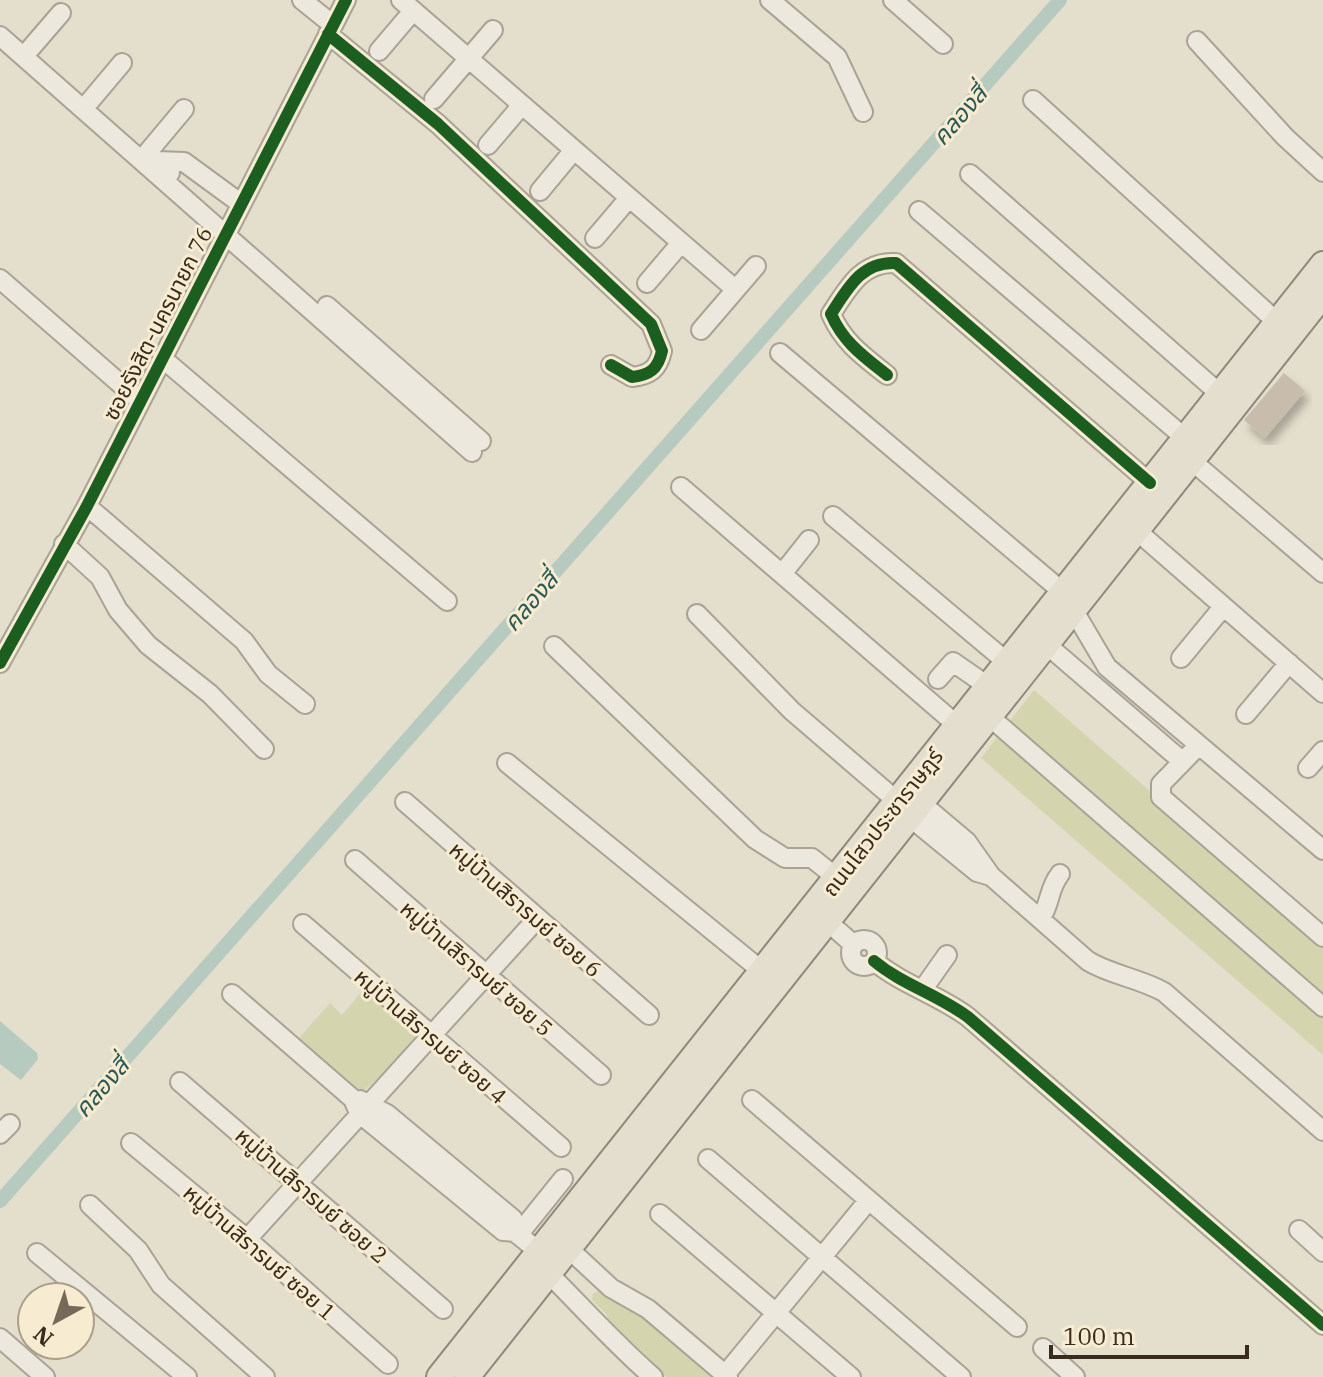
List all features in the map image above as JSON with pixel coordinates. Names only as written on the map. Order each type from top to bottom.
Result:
[{"type":"main road","name":"ถนนไสวประชาราษฎร์","points":[[439,1377],[538,1251],[650,1129],[829,923],[910,808],[958,726],[1008,663],[1137,531],[1220,394],[1277,322],[1320,281]]},
{"type":"main road","name":"ถนนไสวประชาราษฎร์","points":[[467,1377],[569,1249],[762,971],[838,879],[910,808],[990,717],[1047,645],[1069,602],[1150,483],[1189,449],[1320,281]]},
{"type":"street","points":[[302,0],[651,324],[662,351],[656,367],[648,374],[632,377],[611,365]]},
{"type":"street","name":"ซอยรังสิต-นครนายก 76","points":[[0,663],[87,506],[346,0]]},
{"type":"street","points":[[770,0],[837,57],[863,112]]},
{"type":"street","points":[[893,0],[943,44]]},
{"type":"street","points":[[379,51],[407,6],[735,289]]},
{"type":"street","points":[[30,49],[61,13]]},
{"type":"street","points":[[0,23],[228,227]]},
{"type":"street","points":[[434,99],[493,30]]},
{"type":"street","points":[[0,36],[228,227],[477,447]]},
{"type":"street","points":[[1197,41],[1285,137],[1323,172]]},
{"type":"street","points":[[90,101],[122,63]]},
{"type":"street","points":[[1033,100],[1277,322]]},
{"type":"street","points":[[488,145],[522,105]]},
{"type":"street","points":[[153,157],[184,109]]},
{"type":"street","points":[[540,191],[574,150]]},
{"type":"street","points":[[153,157],[184,162],[240,203]]},
{"type":"street","points":[[970,174],[1220,394]]},
{"type":"street","points":[[595,238],[629,198]]},
{"type":"street","points":[[919,211],[1189,449],[1323,573]]},
{"type":"street","points":[[647,283],[681,243]]},
{"type":"street","points":[[887,375],[852,347],[839,332],[831,314],[867,268],[881,262],[896,263],[1150,483]]},
{"type":"street","points":[[701,330],[756,266]]},
{"type":"street","points":[[0,279],[140,401]]},
{"type":"street","points":[[780,353],[1069,602],[1107,667],[1323,850]]},
{"type":"street","points":[[162,358],[447,601]]},
{"type":"street","points":[[681,487],[958,726]]},
{"type":"street","points":[[87,506],[244,641],[268,674],[305,704]]},
{"type":"street","points":[[833,516],[1008,663]]},
{"type":"street","points":[[1137,531],[1323,693]]},
{"type":"street","points":[[782,574],[809,540]]},
{"type":"street","points":[[64,544],[100,577],[118,610],[148,645],[210,694],[264,749]]},
{"type":"street","points":[[1181,658],[1223,607]]},
{"type":"street","points":[[697,614],[792,711],[910,808],[967,842],[991,876],[1099,968],[1145,981],[1164,992],[1323,1131]]},
{"type":"street","points":[[1047,645],[1182,761]]},
{"type":"street","points":[[554,646],[755,839],[785,858],[812,858],[838,879]]},
{"type":"street","points":[[938,679],[953,662],[989,687]]},
{"type":"street","points":[[1246,714],[1289,663]]},
{"type":"street","points":[[1125,712],[1140,696]]},
{"type":"street","points":[[990,717],[1323,1007]]},
{"type":"street","points":[[1199,745],[1161,784],[1161,797],[1323,937]]},
{"type":"street","points":[[1308,768],[1323,751]]},
{"type":"street","points":[[507,763],[762,971]]},
{"type":"street","name":"หมู่บ้านสิรารมย์ ซอย 6","points":[[405,802],[536,920],[649,1015]]},
{"type":"street","name":"หมู่บ้านสิรารมย์ ซอย 5","points":[[355,860],[601,1075]]},
{"type":"street","points":[[1040,919],[1050,906],[1050,892],[1060,874]]},
{"type":"street","points":[[247,1239],[298,1183],[361,1105],[432,1038],[536,920]]},
{"type":"street","points":[[829,923],[853,944],[851,954],[855,963],[865,966],[874,961],[903,984],[923,989],[968,1017],[1323,1325]]},
{"type":"street","name":"หมู่บ้านสิรารมย์ ซอย 4","points":[[303,924],[561,1147]]},
{"type":"street","points":[[923,989],[947,955]]},
{"type":"street","points":[[232,994],[462,1187],[503,1231],[516,1234],[538,1251]]},
{"type":"street","name":"หมู่บ้านสิรารมย์ ซอย 2","points":[[180,1082],[443,1309]]},
{"type":"street","points":[[752,1100],[1017,1327]]},
{"type":"street","name":"หมู่บ้านสิรารมย์ ซอย 1","points":[[131,1143],[247,1239],[388,1364]]},
{"type":"street","points":[[708,1159],[961,1377]]},
{"type":"street","points":[[516,1234],[563,1179]]},
{"type":"street","points":[[569,1249],[598,1276],[648,1309],[726,1376],[868,1201]]},
{"type":"street","points":[[90,1205],[138,1250],[161,1285],[265,1377]]},
{"type":"street","points":[[660,1214],[851,1377]]},
{"type":"street","points":[[1299,1230],[1323,1252]]},
{"type":"street","points":[[37,1253],[187,1377]]},
{"type":"street","points":[[549,1274],[615,1344],[653,1377]]},
{"type":"street","points":[[576,1301],[598,1276]]},
{"type":"street","points":[[0,1338],[45,1377]]},
{"type":"street","points":[[1043,1348],[1075,1377]]},
{"type":"green space","points":[[1034,690],[1323,942],[1323,1055],[981,758]]},
{"type":"green space","points":[[368,984],[416,1023],[418,1035],[398,1061],[361,1093],[299,1038],[330,1003],[342,1015]]},
{"type":"green space","points":[[599,1290],[615,1303],[637,1312],[712,1377],[666,1377],[613,1331],[606,1314],[592,1300],[593,1294]]},
{"type":"shaded area","points":[[0,1021],[37,1053],[38,1059],[21,1080],[0,1064]]},
{"type":"building","points":[[1284,373],[1305,391],[1265,438],[1244,420]]},
{"type":"waterway","name":"คลองสี่","points":[[0,1201],[1060,0]]},
{"type":"cycle path","points":[[0,663],[87,506],[346,0]]},
{"type":"cycle path","points":[[328,34],[438,124],[651,324],[662,351],[652,370],[632,377],[611,365]]},
{"type":"cycle path","points":[[887,375],[848,341],[831,314],[850,286],[865,271],[874,266],[896,263],[1150,483]]},
{"type":"cycle path","points":[[874,961],[968,1017],[1323,1325]]}]
